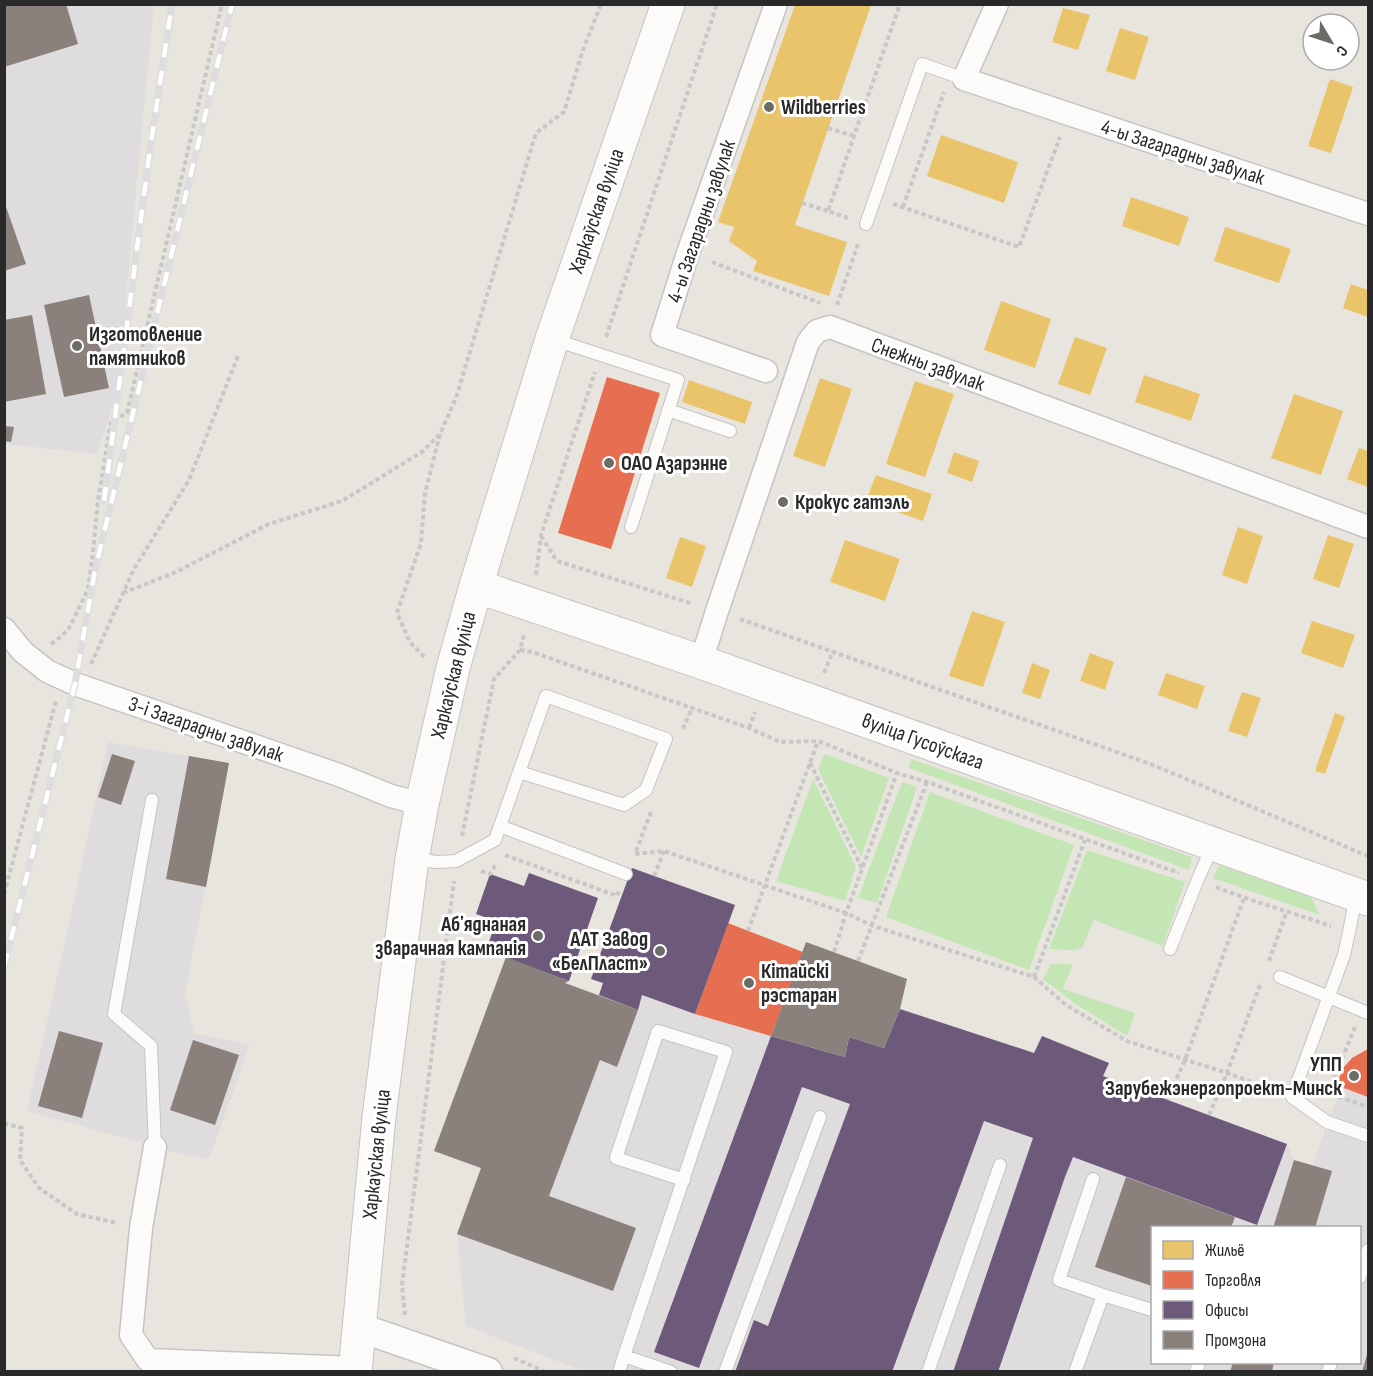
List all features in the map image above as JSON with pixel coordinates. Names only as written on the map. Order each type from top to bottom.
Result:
[{"type":"main road","name":"Харкаўская вуліца","points":[[355,1370],[379,1117],[412,859],[453,668],[552,339],[668,4]]},
{"type":"main road","name":"вуліца Гусоўскага","points":[[476,586],[701,662],[1362,897]]},
{"type":"street","name":"4-ы Загарадны завулак","points":[[766,371],[662,335],[688,253],[776,4]]},
{"type":"street","points":[[957,77],[997,4]]},
{"type":"street","name":"4-ы Загарадны завулак","points":[[957,77],[1368,214]]},
{"type":"street","points":[[701,662],[808,342],[833,318]]},
{"type":"street","name":"Снежны завулак","points":[[833,318],[1368,527]]},
{"type":"street","name":"3-і Загарадны завулак","points":[[4,629],[23,652],[47,671],[75,684],[339,775],[391,796],[422,804]]},
{"type":"street","points":[[155,1147],[141,1228],[131,1335],[148,1360],[355,1370]]},
{"type":"street","points":[[358,1328],[488,1371]]},
{"type":"lane","points":[[866,224],[922,64],[957,77]]},
{"type":"lane","points":[[552,339],[678,380],[631,527]]},
{"type":"lane","points":[[668,410],[730,431]]},
{"type":"lane","points":[[412,859],[437,862],[456,861],[495,840],[519,772],[546,696],[666,739],[646,790],[624,805],[519,772]]},
{"type":"lane","points":[[152,800],[114,1014],[151,1046],[155,1147]]},
{"type":"lane","points":[[500,826],[626,874]]},
{"type":"lane","points":[[1170,949],[1213,844]]},
{"type":"lane","points":[[1362,897],[1349,932],[1344,955],[1292,1097],[1327,1122],[1368,1136]]},
{"type":"lane","points":[[1280,977],[1368,1013]]},
{"type":"lane","points":[[619,1371],[684,1180],[726,1052],[658,1031],[616,1158],[684,1180]]},
{"type":"lane","points":[[725,1371],[820,1117]]},
{"type":"lane","points":[[928,1371],[1000,1165]]},
{"type":"lane","points":[[1092,1179],[1059,1280],[1151,1310]]},
{"type":"lane","points":[[1361,1271],[1368,1250]]},
{"type":"lane","points":[[1075,1371],[1102,1295]]},
{"type":"lane","points":[[624,1356],[671,1371]]},
{"type":"path","points":[[44,649],[63,635],[71,625],[88,589],[98,500],[111,421],[127,412],[222,4]]},
{"type":"path","points":[[426,659],[410,642],[397,613],[421,543],[425,493],[440,434],[456,398],[536,133],[564,111],[583,50],[601,4]]},
{"type":"path","points":[[717,4],[541,535],[557,561],[717,611],[1153,765],[1368,856]]},
{"type":"path","points":[[828,211],[900,4]]},
{"type":"path","points":[[903,207],[957,77]]},
{"type":"path","points":[[875,198],[1020,247],[1068,114]]},
{"type":"path","points":[[828,128],[854,136]]},
{"type":"path","points":[[688,253],[833,318],[866,224],[802,203]]},
{"type":"path","points":[[89,668],[134,569],[189,480],[237,356]]},
{"type":"path","points":[[123,593],[176,572],[269,524],[342,501],[422,452],[440,434]]},
{"type":"path","points":[[408,1346],[402,1284],[456,861],[495,678],[520,650],[532,651],[749,728],[780,742],[818,741],[897,773],[1197,879],[1244,898],[1349,932]]},
{"type":"path","points":[[4,894],[62,678]]},
{"type":"path","points":[[680,739],[692,708]]},
{"type":"path","points":[[748,931],[818,741]]},
{"type":"path","points":[[810,762],[862,868]]},
{"type":"path","points":[[834,952],[897,773]]},
{"type":"path","points":[[858,961],[927,782]]},
{"type":"path","points":[[501,854],[616,896],[655,802]]},
{"type":"path","points":[[1034,977],[1085,840]]},
{"type":"path","points":[[654,876],[664,851]]},
{"type":"path","points":[[635,854],[664,851],[846,913],[873,926],[1034,977],[1066,1005],[1126,1041],[1227,1073],[1292,1097]]},
{"type":"path","points":[[456,861],[490,874],[495,864]]},
{"type":"path","points":[[1167,1099],[1185,1060],[1244,898]]},
{"type":"path","points":[[1267,965],[1287,911]]},
{"type":"path","points":[[1209,1115],[1263,976]]},
{"type":"path","points":[[1362,1026],[1356,1024],[1328,1093],[1368,1107]]},
{"type":"path","points":[[4,1123],[22,1128],[20,1160],[39,1188],[77,1214],[141,1228]]},
{"type":"shaded area","points":[[5,5],[154,5],[117,392],[97,454],[5,444]]},
{"type":"shaded area","points":[[108,742],[229,763],[185,993],[194,1033],[250,1045],[209,1159],[185,1155],[27,1111]]},
{"type":"shaded area","points":[[506,957],[566,983],[638,1009],[642,995],[695,1014],[771,1036],[900,1009],[1034,1053],[1042,1036],[1109,1063],[1104,1076],[1287,1144],[1294,1160],[1313,1166],[1327,1122],[1342,1087],[1368,1097],[1368,1371],[583,1371],[466,1326],[457,1234],[481,1169],[434,1151]]},
{"type":"green space","points":[[825,754],[889,778],[861,857],[818,769]]},
{"type":"green space","points":[[911,759],[1192,857],[1189,870],[909,768]]},
{"type":"green space","points":[[813,779],[856,867],[845,901],[776,881]]},
{"type":"green space","points":[[902,782],[917,787],[877,903],[858,898]]},
{"type":"green space","points":[[930,792],[1074,845],[1029,970],[886,917]]},
{"type":"green space","points":[[1087,850],[1185,882],[1163,946],[1094,920],[1082,948],[1049,949]]},
{"type":"green space","points":[[1219,865],[1311,897],[1320,915],[1213,878]]},
{"type":"green space","points":[[1051,964],[1073,964],[1063,989],[1135,1013],[1127,1036],[1074,1003],[1043,979]]},
{"type":"building: Жильё","points":[[795,5],[871,5],[795,225],[847,242],[829,296],[753,271],[757,261],[729,241],[734,227],[718,222]]},
{"type":"building: Жильё","points":[[1063,8],[1090,15],[1078,50],[1052,42]]},
{"type":"building: Жильё","points":[[1120,28],[1149,37],[1135,80],[1106,71]]},
{"type":"building: Жильё","points":[[1330,79],[1353,87],[1331,153],[1308,146]]},
{"type":"building: Жильё","points":[[941,135],[1018,162],[1004,203],[927,176]]},
{"type":"building: Жильё","points":[[1131,197],[1189,217],[1179,246],[1122,226]]},
{"type":"building: Жильё","points":[[1225,227],[1291,249],[1279,283],[1214,261]]},
{"type":"building: Жильё","points":[[1351,284],[1368,290],[1368,317],[1343,308]]},
{"type":"building: Жильё","points":[[1001,301],[1051,319],[1035,368],[984,350]]},
{"type":"building: Жильё","points":[[1075,337],[1107,348],[1090,395],[1058,384]]},
{"type":"building: Жильё","points":[[1144,375],[1200,394],[1191,421],[1135,402]]},
{"type":"building: Жильё","points":[[820,378],[852,389],[825,467],[793,456]]},
{"type":"building: Жильё","points":[[689,380],[752,402],[745,424],[682,402]]},
{"type":"building: Жильё","points":[[915,381],[954,394],[925,477],[886,464]]},
{"type":"building: Жильё","points":[[1294,394],[1343,411],[1321,475],[1271,458]]},
{"type":"building: Жильё","points":[[1359,448],[1368,451],[1368,487],[1347,479]]},
{"type":"building: Жильё","points":[[954,452],[979,461],[972,482],[947,473]]},
{"type":"building: Жильё","points":[[876,475],[932,494],[923,521],[866,501]]},
{"type":"building: Жильё","points":[[1238,527],[1263,536],[1247,584],[1222,575]]},
{"type":"building: Жильё","points":[[1328,535],[1354,544],[1339,588],[1313,579]]},
{"type":"building: Жильё","points":[[680,537],[706,546],[692,587],[666,578]]},
{"type":"building: Жильё","points":[[845,540],[900,559],[885,601],[830,582]]},
{"type":"building: Жильё","points":[[972,611],[1005,622],[983,687],[949,676]]},
{"type":"building: Жильё","points":[[1312,621],[1355,635],[1343,668],[1301,653]]},
{"type":"building: Жильё","points":[[1090,653],[1114,662],[1105,690],[1080,681]]},
{"type":"building: Жильё","points":[[1032,663],[1050,670],[1040,699],[1022,693]]},
{"type":"building: Жильё","points":[[1166,673],[1205,686],[1197,709],[1158,695]]},
{"type":"building: Жильё","points":[[1242,692],[1261,698],[1247,737],[1228,731]]},
{"type":"building: Жильё","points":[[1335,713],[1345,717],[1325,774],[1315,771]]},
{"type":"building: Торговля","name":"ОАО Азарэнне","points":[[607,377],[660,393],[611,549],[558,533]]},
{"type":"building: Торговля","name":"Кітайскі рэстаран","points":[[728,923],[803,952],[771,1036],[695,1014]]},
{"type":"building: Торговля","name":"УПП Зарубежэнергопроект-Минск","points":[[1368,1050],[1368,1097],[1336,1085],[1344,1067],[1352,1058]]},
{"type":"building: Офисы","name":"ААТ Завод «БелПласт»","points":[[632,868],[735,905],[695,1014],[642,995],[638,1010],[599,995],[603,983],[591,979]]},
{"type":"building: Офисы","name":"Абʼяднаная зварачная кампанія","points":[[529,873],[598,898],[569,981],[486,951],[496,921],[476,914],[490,874],[524,886]]},
{"type":"building: Офисы","points":[[900,1009],[1034,1053],[1042,1036],[1109,1063],[1103,1076],[1287,1144],[1257,1225],[1073,1157],[998,1372],[953,1372],[1033,1138],[984,1121],[892,1372],[735,1372],[754,1320],[768,1326],[850,1104],[802,1087],[699,1368],[654,1352],[771,1036],[845,1057],[849,1037],[884,1048]]},
{"type":"building: Промзона","points":[[4,4],[66,4],[78,44],[4,67]]},
{"type":"building: Промзона","points":[[4,201],[26,264],[4,271]]},
{"type":"building: Промзона","name":"Изготовление памятников","points":[[89,295],[109,388],[64,397],[44,305]]},
{"type":"building: Промзона","points":[[32,315],[46,394],[4,402],[4,320]]},
{"type":"building: Промзона","points":[[4,426],[14,427],[11,442],[4,441]]},
{"type":"building: Промзона","points":[[112,754],[135,761],[121,805],[98,797]]},
{"type":"building: Промзона","points":[[189,756],[229,763],[206,887],[166,879]]},
{"type":"building: Промзона","points":[[806,942],[907,979],[900,1009],[884,1048],[849,1037],[845,1057],[771,1036]]},
{"type":"building: Промзона","points":[[506,957],[569,981],[565,983],[638,1010],[617,1067],[600,1060],[549,1196],[636,1228],[613,1291],[457,1234],[481,1168],[434,1151]]},
{"type":"building: Промзона","points":[[59,1031],[103,1043],[82,1118],[38,1106]]},
{"type":"building: Промзона","points":[[193,1040],[239,1055],[215,1125],[170,1110]]},
{"type":"building: Промзона","points":[[1294,1160],[1332,1171],[1316,1226],[1274,1226]]},
{"type":"building: Промзона","points":[[1126,1177],[1235,1217],[1232,1226],[1151,1226],[1151,1286],[1095,1267]]},
{"type":"building: Промзона","points":[[1368,1351],[1368,1372],[1362,1372]]},
{"type":"building: Промзона","points":[[1232,1364],[1274,1364],[1272,1372],[1230,1372]]},
{"type":"railway","points":[[104,501],[150,149],[172,4]]},
{"type":"railway","points":[[4,967],[75,684],[95,570],[232,4]]},
{"type":"place","name":"Wildberries","points":[[769,107]]},
{"type":"place","name":"Изготовление памятников","points":[[77,346]]},
{"type":"place","name":"ОАО Азарэнне","points":[[609,463]]},
{"type":"place","name":"Крокус гатэль","points":[[783,502]]},
{"type":"place","name":"Абʼяднаная зварачная кампанія","points":[[538,936]]},
{"type":"place","name":"ААТ Завод «БелПласт»","points":[[660,951]]},
{"type":"place","name":"Кітайскі рэстаран","points":[[749,983]]},
{"type":"place","name":"УПП Зарубежэнергопроект-Минск","points":[[1354,1076]]}]
